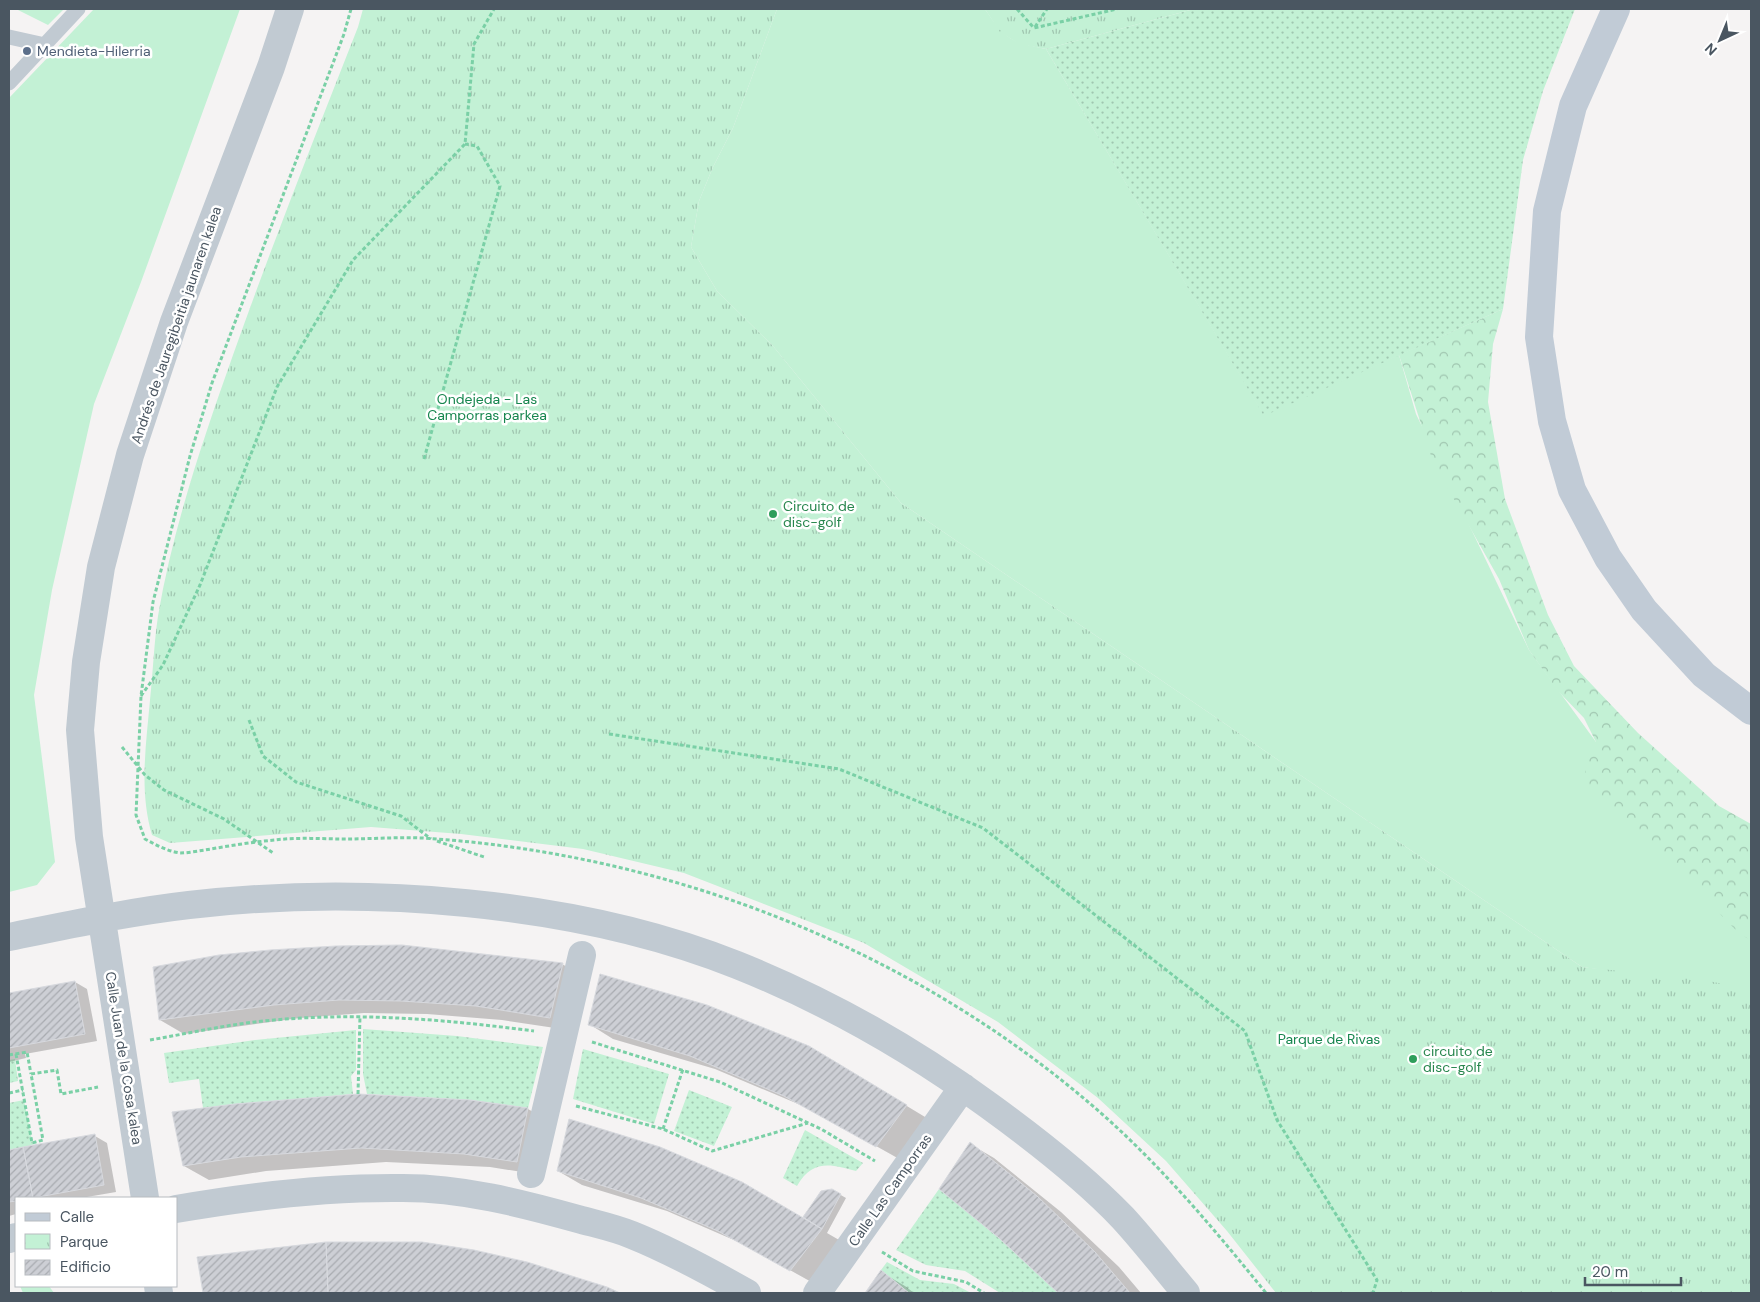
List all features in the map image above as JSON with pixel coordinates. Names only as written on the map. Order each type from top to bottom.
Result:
[{"type":"street","name":"Andrés de Jauregibeitia jaunaren kalea","points":[[101,917],[89,837],[80,730],[86,662],[101,568],[130,455],[174,322],[267,76],[290,9]]},
{"type":"street","points":[[1616,9],[1574,106],[1547,211],[1539,337],[1552,421],[1572,490],[1608,558],[1644,610],[1704,674],[1751,711]]},
{"type":"street","points":[[9,937],[101,917],[191,904],[312,896],[483,904],[589,923],[648,936],[735,964],[798,991],[883,1034],[963,1087],[1025,1131],[1102,1199],[1122,1218],[1186,1293]]},
{"type":"street","name":"Calle Juan de la Cosa kalea","points":[[101,917],[145,1197]]},
{"type":"street","points":[[531,1174],[582,955]]},
{"type":"street","name":"Calle Las Camporras","points":[[817,1293],[963,1087]]},
{"type":"street","points":[[178,1209],[323,1189],[404,1188],[453,1191],[523,1203],[631,1234],[703,1268],[748,1293]]},
{"type":"lane","points":[[9,83],[78,9]]},
{"type":"lane","points":[[9,37],[45,45]]},
{"type":"path","points":[[351,9],[344,34],[212,383],[190,456],[153,602],[140,696],[163,665],[200,585],[277,387],[353,260],[464,144],[474,44],[494,9]]},
{"type":"path","points":[[1017,9],[1034,28]]},
{"type":"path","points":[[1034,28],[1047,9]]},
{"type":"path","points":[[1034,28],[1117,9]]},
{"type":"path","points":[[424,459],[500,186],[477,146],[464,144]]},
{"type":"path","points":[[249,720],[263,756],[296,782],[401,816],[432,839],[484,857]]},
{"type":"path","points":[[609,734],[839,769],[983,828],[1245,1031],[1277,1120],[1378,1280],[1374,1293]]},
{"type":"path","points":[[122,747],[145,775],[164,790],[224,819],[274,854]]},
{"type":"path","points":[[358,1094],[360,1016]]},
{"type":"path","points":[[149,1040],[255,1022],[360,1016],[462,1021],[564,1034],[683,1069],[720,1082],[809,1122],[878,1163]]},
{"type":"path","points":[[9,1055],[27,1052],[43,1140],[32,1143],[16,1054]]},
{"type":"path","points":[[662,1129],[683,1069]]},
{"type":"path","points":[[31,1074],[57,1070],[61,1094],[99,1087]]},
{"type":"path","points":[[9,1093],[23,1090]]},
{"type":"path","points":[[548,1098],[662,1129],[712,1151],[809,1122]]},
{"type":"path","points":[[880,1250],[913,1270],[966,1282],[984,1293]]},
{"type":"green space","points":[[16,9],[64,9],[48,25]]},
{"type":"green space","points":[[94,9],[240,9],[141,282],[94,404],[52,590],[34,695],[55,862],[37,885],[9,892],[9,98]]},
{"type":"green space","points":[[363,9],[777,9],[733,128],[713,167],[699,201],[691,247],[717,291],[773,346],[901,503],[1582,967],[1697,979],[1751,989],[1751,1293],[1276,1293],[1227,1231],[1166,1161],[1098,1098],[998,1022],[864,943],[684,873],[583,849],[461,834],[371,827],[170,843],[152,835],[146,802],[145,751],[158,616],[180,517],[200,451],[233,355],[278,232],[358,27]]},
{"type":"green space","points":[[777,9],[985,9],[998,27],[1010,38],[1024,44],[1046,49],[1264,415],[1399,355],[1416,414],[1529,650],[1596,742],[1751,924],[1751,990],[1582,967],[901,503],[773,346],[717,291],[691,247],[699,201],[713,167],[733,128]]},
{"type":"green space","points":[[985,9],[1194,9],[1046,49],[1019,44],[1000,32]]},
{"type":"green space","points":[[1194,9],[1575,9],[1543,91],[1523,160],[1503,309],[1264,416],[1046,49]]},
{"type":"green space","points":[[1503,309],[1493,344],[1488,402],[1505,499],[1548,615],[1574,666],[1638,733],[1719,806],[1751,824],[1751,940],[1735,929],[1680,868],[1598,797],[1589,785],[1585,769],[1596,742],[1584,718],[1558,691],[1529,650],[1499,579],[1433,462],[1399,355]]},
{"type":"green space","points":[[363,1029],[457,1036],[543,1047],[528,1108],[470,1100],[367,1094],[363,1074]]},
{"type":"green space","points":[[356,1030],[356,1070],[351,1076],[353,1094],[203,1108],[199,1079],[169,1083],[164,1053],[255,1040]]},
{"type":"green space","points":[[583,1049],[669,1074],[654,1124],[573,1099]]},
{"type":"green space","points":[[15,1059],[18,1081],[9,1083],[9,1060]]},
{"type":"green space","points":[[689,1090],[732,1107],[714,1146],[674,1131]]},
{"type":"green space","points":[[24,1100],[33,1145],[9,1150],[9,1103]]},
{"type":"green space","points":[[805,1130],[863,1163],[856,1171],[830,1166],[816,1168],[809,1171],[797,1186],[783,1178]]},
{"type":"green space","points":[[939,1189],[999,1238],[1058,1293],[1000,1293],[965,1271],[926,1265],[896,1250]]},
{"type":"green space","points":[[887,1262],[920,1280],[954,1284],[971,1293],[909,1293],[881,1270]]},
{"type":"green space","points":[[20,1287],[50,1287],[54,1293],[23,1293]]},
{"type":"building","points":[[402,945],[563,963],[550,1018],[476,1006],[401,1001],[339,1000],[274,1005],[159,1020],[153,967],[219,955],[270,950]]},
{"type":"building","points":[[600,974],[707,1005],[809,1046],[907,1105],[876,1147],[784,1096],[690,1056],[588,1025]]},
{"type":"building","points":[[75,981],[85,1034],[9,1048],[9,993]]},
{"type":"building","points":[[358,1094],[470,1100],[528,1108],[517,1162],[464,1154],[361,1148],[241,1157],[183,1166],[172,1112],[235,1104]]},
{"type":"building","points":[[569,1119],[660,1147],[742,1182],[822,1229],[790,1271],[718,1231],[641,1198],[557,1171]]},
{"type":"building","points":[[95,1134],[104,1185],[33,1197],[23,1147]]},
{"type":"building","points":[[970,1142],[1037,1196],[1095,1252],[1130,1293],[1058,1293],[999,1238],[939,1189]]},
{"type":"building","points":[[23,1147],[33,1197],[15,1197],[15,1201],[9,1202],[9,1150]]},
{"type":"building","points":[[832,1189],[841,1194],[822,1229],[803,1217],[821,1191]]},
{"type":"building","points":[[326,1242],[328,1293],[203,1293],[197,1257]]},
{"type":"building","points":[[326,1242],[422,1242],[474,1250],[527,1262],[607,1287],[605,1293],[328,1293]]},
{"type":"building","points":[[881,1270],[909,1293],[865,1293]]},
{"type":"building","points":[[607,1287],[620,1293],[605,1293]]},
{"type":"place","name":"Mendieta-Hilerria","points":[[27,51]]},
{"type":"place","name":"Circuito de disc-golf","points":[[773,514]]},
{"type":"place","name":"circuito de disc-golf","points":[[1413,1059]]},
{"type":"park label","name":"Ondejeda - Las Camporras parkea","points":[[487,408]]},
{"type":"park label","name":"Parque de Rivas","points":[[1329,1039]]}]
